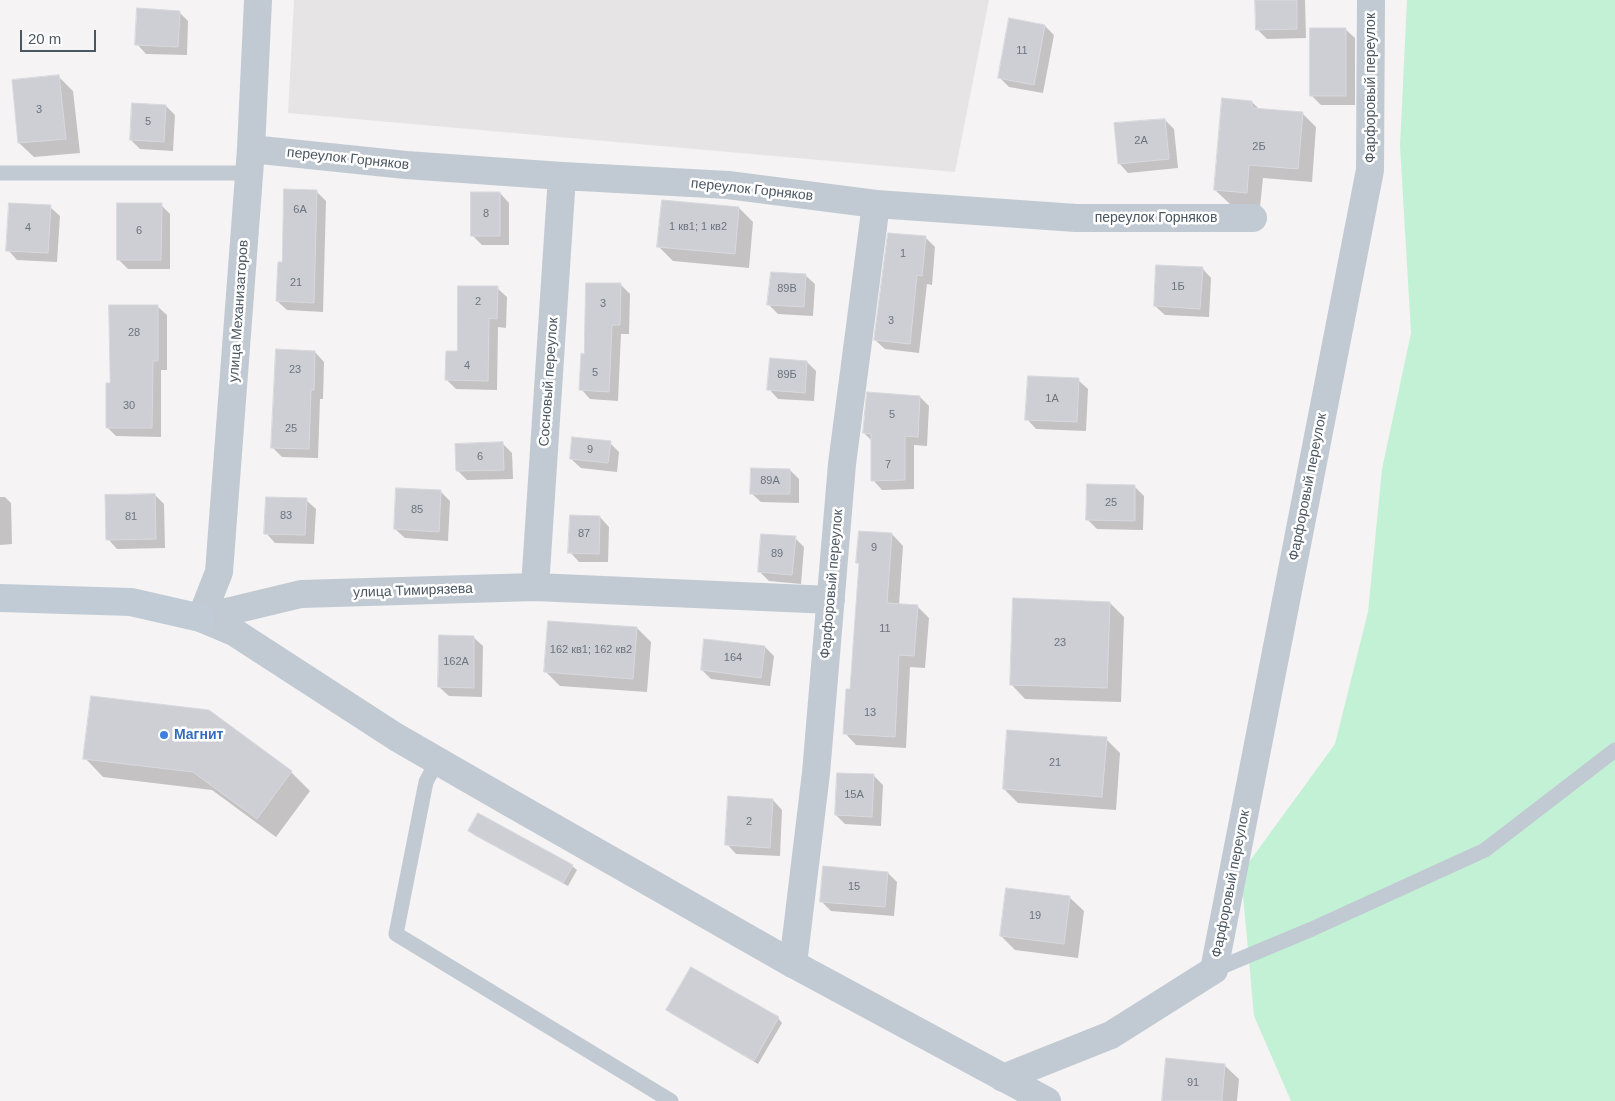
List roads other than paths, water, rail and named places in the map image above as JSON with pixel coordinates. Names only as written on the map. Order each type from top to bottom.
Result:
[{"type":"main road","name":"улица Тимирязева","points":[[0,598],[131,602],[201,618]]},
{"type":"street","name":"улица Механизаторов","points":[[201,618],[219,572],[250,161],[258,0]]},
{"type":"street","name":"Фарфоровый переулок","points":[[1214,970],[1370,170],[1371,0]]},
{"type":"street","name":"переулок Горняков","points":[[250,161],[406,165],[728,185],[876,204],[1076,218],[1253,218]]},
{"type":"street","name":"Сосновый переулок","points":[[535,588],[562,176]]},
{"type":"street","name":"Фарфоровый переулок","points":[[793,964],[816,773],[842,464],[876,204]]},
{"type":"street","name":"улица Тимирязева","points":[[201,618],[301,594],[535,588],[830,600]]},
{"type":"street","points":[[201,618],[234,632],[396,737],[437,761],[793,964],[1047,1101]]},
{"type":"street","points":[[1003,1078],[1111,1035],[1214,970]]},
{"type":"lane","points":[[0,172],[250,161]]},
{"type":"lane","points":[[1214,970],[1486,850],[1615,750]]},
{"type":"lane","points":[[437,761],[426,782],[396,934],[671,1101]]},
{"type":"place","name":"Магнит","points":[[164,735]]}]
